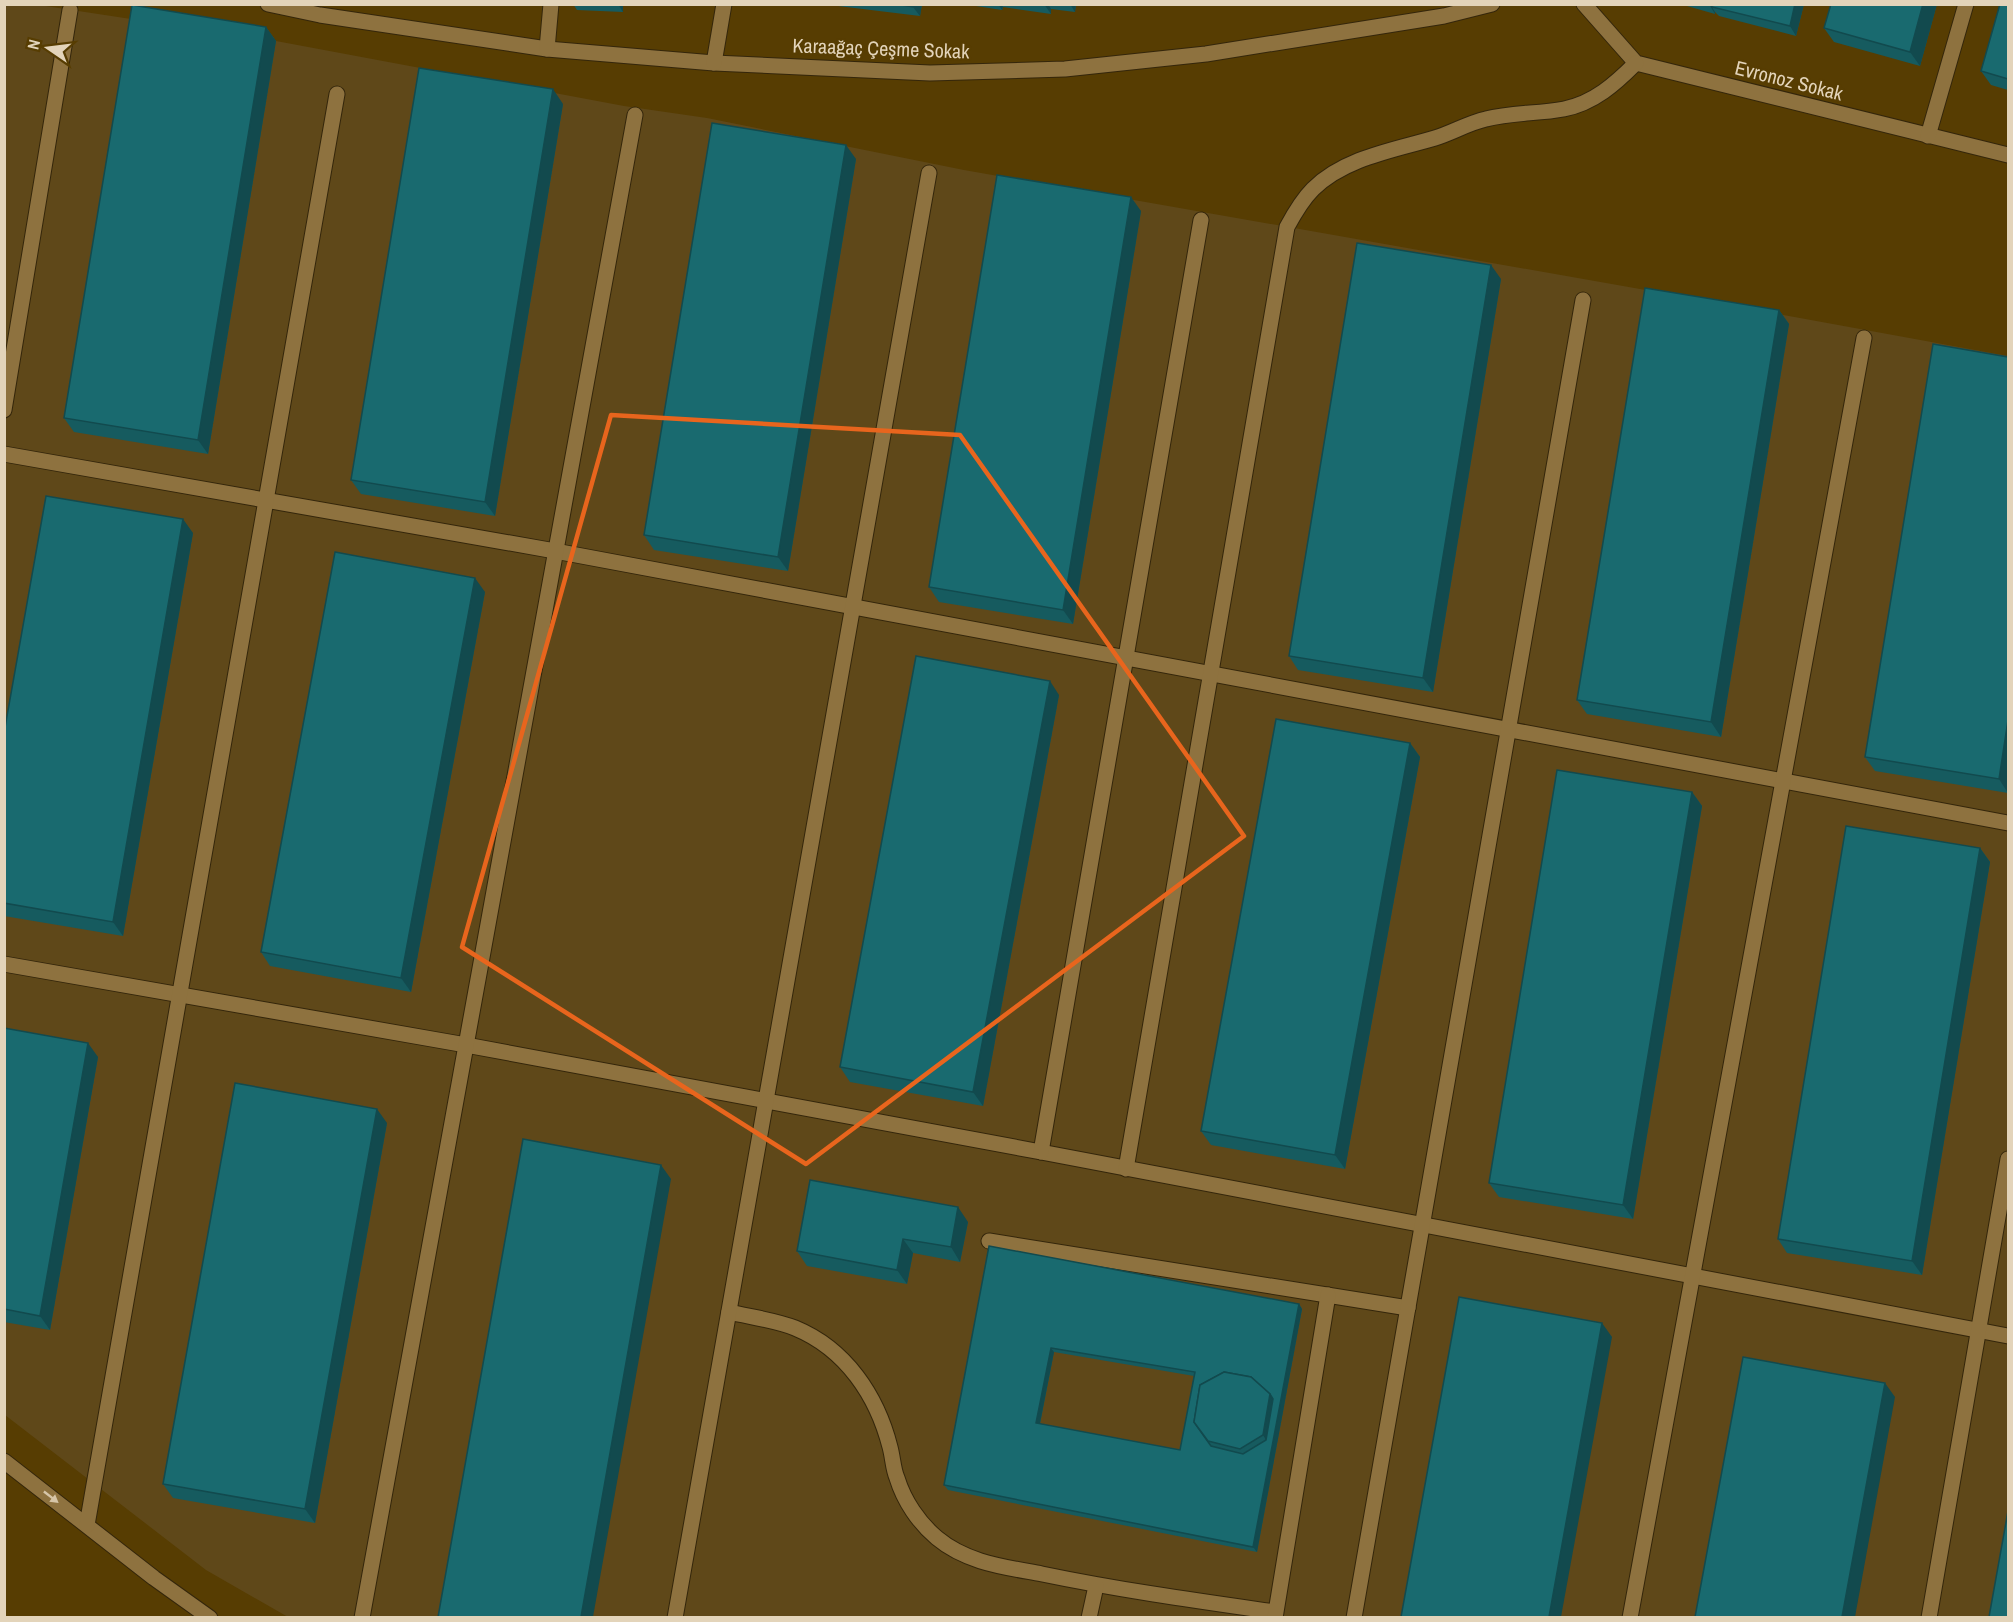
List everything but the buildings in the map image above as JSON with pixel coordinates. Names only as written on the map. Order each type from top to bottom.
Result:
[{"type":"street","name":"Karaağaç Çeşme Sokak","points":[[268,4],[320,10],[547,49],[714,63],[930,73],[1065,69],[1206,54],[1444,16],[1492,4]]},
{"type":"street","points":[[547,49],[551,4]]},
{"type":"street","points":[[714,63],[724,4]]},
{"type":"street","points":[[1126,1169],[1287,227],[1297,209],[1313,189],[1336,172],[1363,159],[1437,137],[1484,119],[1513,113],[1564,109],[1586,102],[1612,87],[1636,63],[1584,4]]},
{"type":"street","points":[[1928,136],[1966,4]]},
{"type":"street","points":[[4,410],[70,10]]},
{"type":"street","name":"Evronoz Sokak","points":[[1636,63],[2008,155]]},
{"type":"street","points":[[87,1525],[337,94]]},
{"type":"street","points":[[362,1617],[634,115]]},
{"type":"street","points":[[675,1617],[929,173]]},
{"type":"street","points":[[1041,1152],[1201,220]]},
{"type":"street","points":[[1354,1617],[1583,300]]},
{"type":"street","points":[[1630,1617],[1864,338]]},
{"type":"street","points":[[4,454],[555,551],[2008,823]]},
{"type":"street","points":[[4,964],[466,1045],[2008,1336]]},
{"type":"street","points":[[1929,1617],[2008,1159]]},
{"type":"street","points":[[990,1241],[1408,1308]]},
{"type":"street","points":[[729,1312],[794,1328],[816,1339],[854,1371],[878,1409],[886,1430],[896,1478],[906,1501],[936,1538],[954,1551],[974,1560],[1096,1586],[1275,1615],[1328,1295]]},
{"type":"street","points":[[4,1461],[154,1578],[210,1617]]},
{"type":"street","points":[[1089,1617],[1096,1586]]},
{"type":"highlighted area","points":[[611,415],[960,435],[1244,836],[806,1164],[462,947]]},
{"type":"shaded area","points":[[4,5],[39,5],[276,41],[624,106],[707,118],[964,170],[2008,356],[2008,1617],[288,1617],[206,1570],[5,1415]]}]
